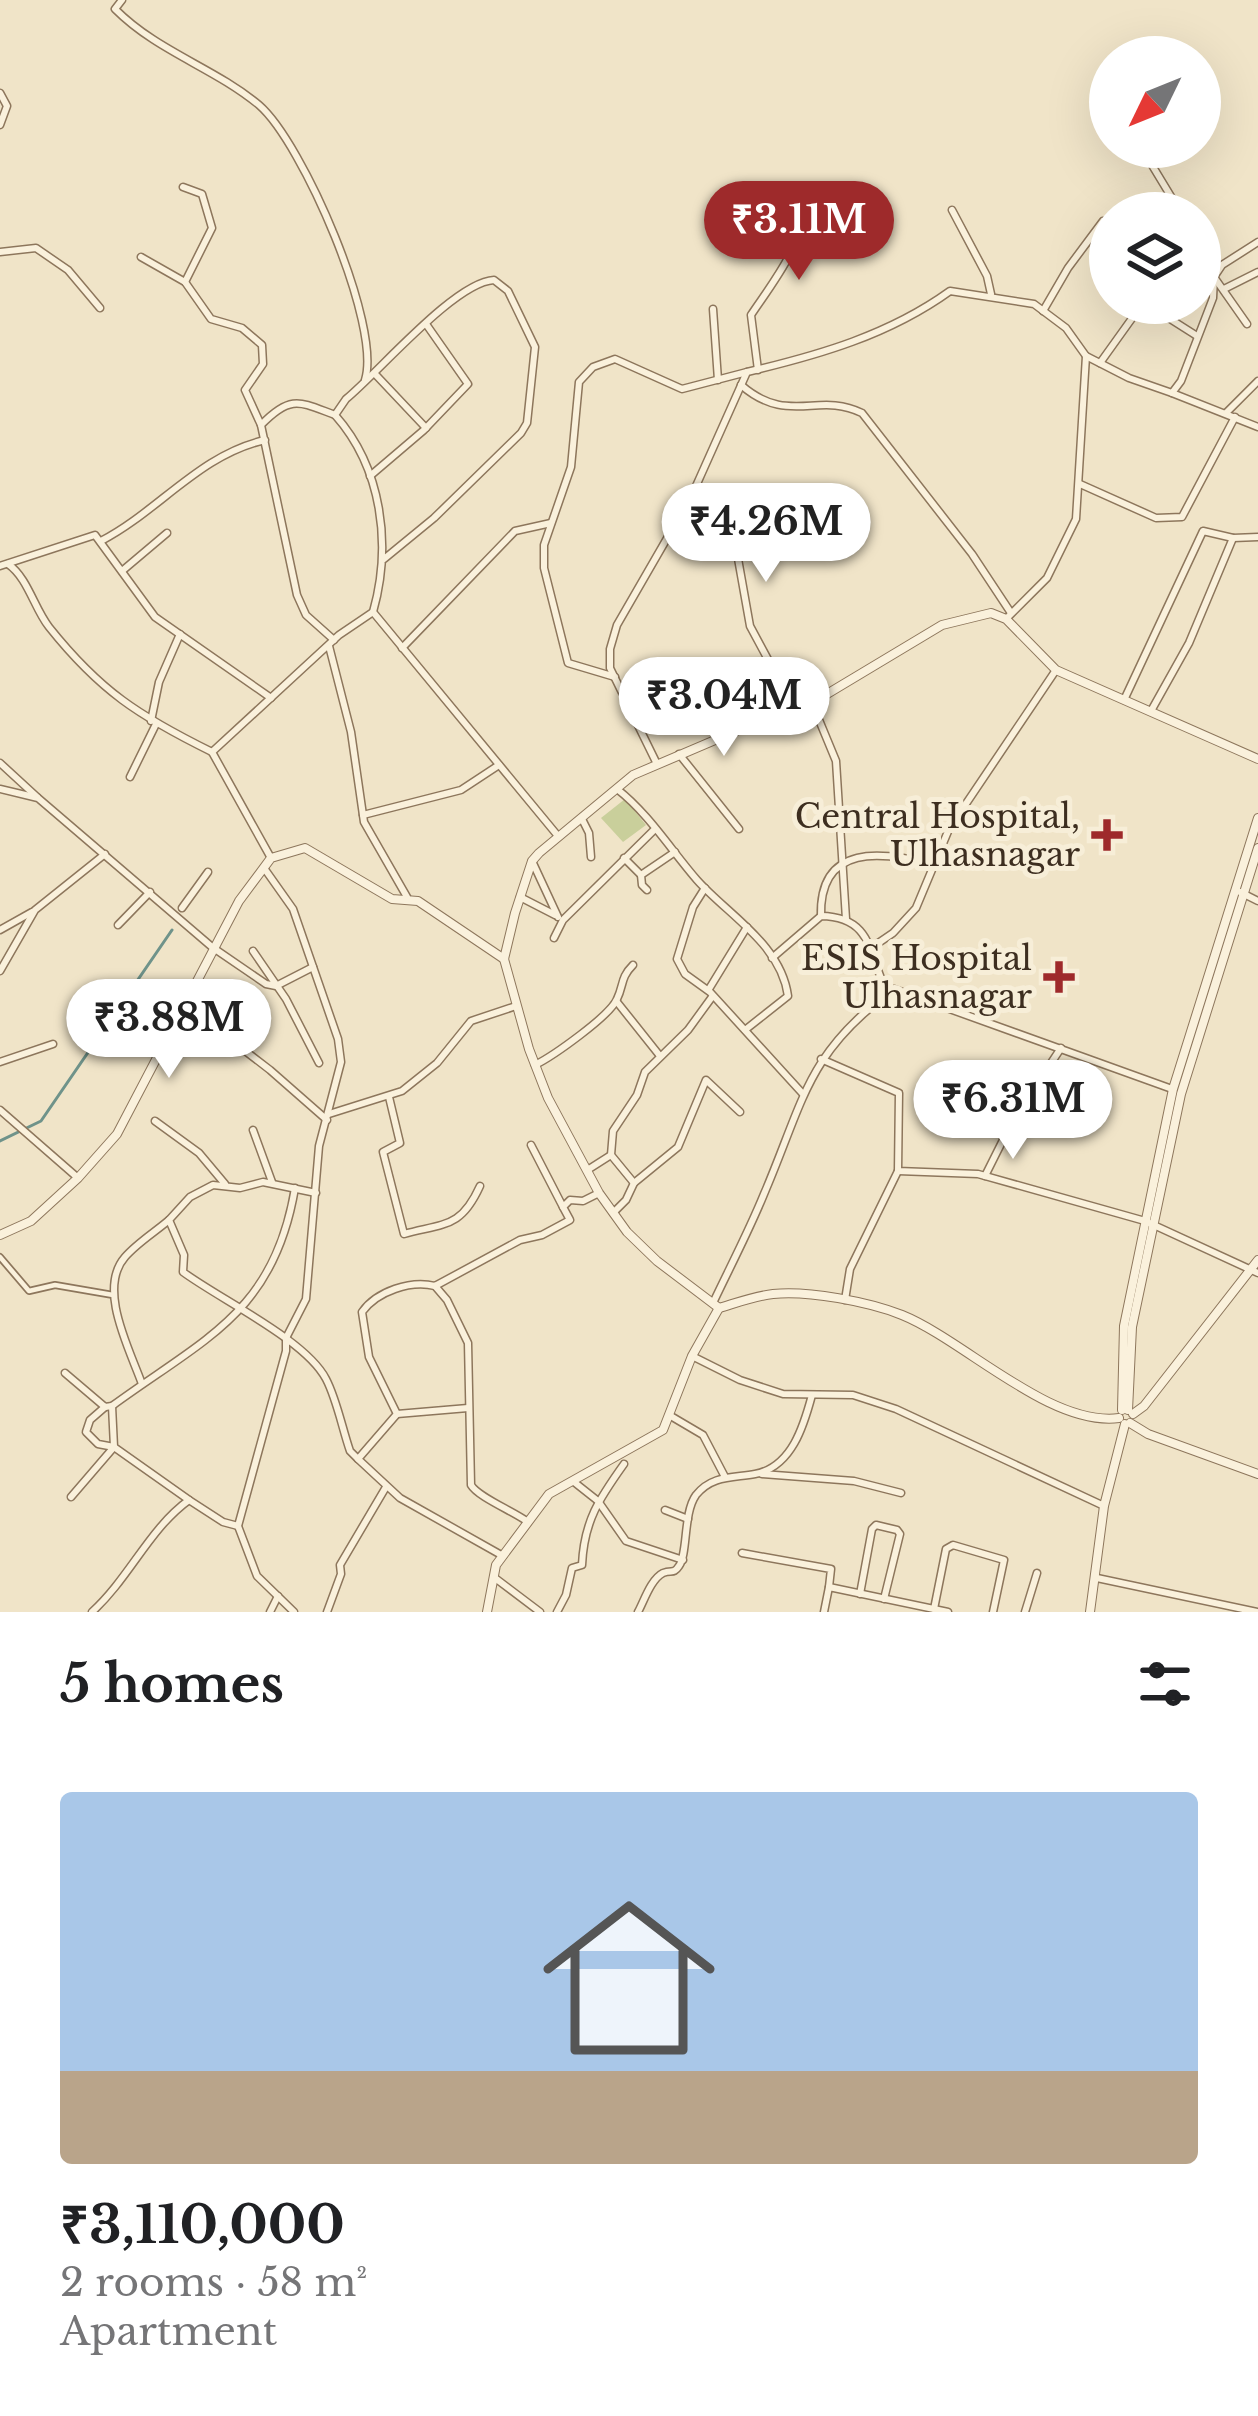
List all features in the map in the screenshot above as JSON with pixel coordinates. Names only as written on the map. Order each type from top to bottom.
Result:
[{"type":"street","points":[[122,0],[115,9],[134,28],[182,60],[211,70],[275,122],[311,183],[359,298],[368,357],[364,384]]},
{"type":"street","points":[[0,93],[7,106],[0,125]]},
{"type":"street","points":[[182,187],[202,194],[212,228],[185,282]]},
{"type":"street","points":[[758,370],[751,315],[779,277],[803,217],[800,206]]},
{"type":"street","points":[[952,210],[987,276],[991,294]]},
{"type":"street","points":[[1043,311],[1089,239]]},
{"type":"street","points":[[1221,267],[1258,242]]},
{"type":"street","points":[[0,252],[36,248],[68,271],[100,308]]},
{"type":"street","points":[[141,257],[185,282],[211,319],[242,328],[262,345],[263,364],[245,390],[261,424],[297,596],[306,615],[331,642],[351,731],[362,815],[407,897]]},
{"type":"street","points":[[1223,290],[1258,272]]},
{"type":"street","points":[[335,415],[426,324],[481,282],[494,280],[503,285],[535,347],[530,405],[521,433],[434,518],[384,559]]},
{"type":"street","points":[[1221,287],[1247,324]]},
{"type":"street","points":[[615,677],[568,663],[544,568],[544,545],[571,467],[579,382],[592,367],[615,359],[682,389],[823,353],[892,328],[950,290],[1034,304],[1066,328],[1086,356],[1258,427]]},
{"type":"street","points":[[713,309],[718,380]]},
{"type":"street","points":[[370,476],[468,384],[426,324]]},
{"type":"street","points":[[1100,363],[1129,324]]},
{"type":"street","points":[[1178,324],[1198,336]]},
{"type":"street","points":[[1172,393],[1203,324]]},
{"type":"street","points":[[1009,616],[1058,562],[1076,519],[1086,356]]},
{"type":"street","points":[[657,764],[610,668],[610,650],[617,625],[692,495],[747,372]]},
{"type":"street","points":[[375,374],[426,428]]},
{"type":"street","points":[[1226,413],[1258,381]]},
{"type":"street","points":[[741,385],[770,406],[849,406],[862,413],[972,554],[1009,616],[1056,670],[1258,759]]},
{"type":"street","points":[[212,752],[331,642],[373,611],[384,559],[380,508],[370,476],[356,441],[335,415],[306,402],[291,403],[261,424]]},
{"type":"street","points":[[1080,484],[1156,518],[1182,517],[1235,417]]},
{"type":"street","points":[[100,542],[188,476],[265,440]]},
{"type":"street","points":[[692,495],[716,519],[737,554],[750,626],[794,708]]},
{"type":"street","points":[[402,647],[515,531],[551,524]]},
{"type":"street","points":[[1124,700],[1203,531],[1233,538],[1258,537]]},
{"type":"street","points":[[122,572],[167,533]]},
{"type":"street","points":[[3,565],[95,535],[155,617],[271,698]]},
{"type":"street","points":[[1151,712],[1189,643],[1233,538]]},
{"type":"street","points":[[3,565],[19,573],[44,620],[119,701],[212,752],[272,858]]},
{"type":"street","points":[[373,611],[558,836]]},
{"type":"street","points":[[898,1171],[985,1176],[1149,1222],[1256,1268],[1144,1406],[1126,1416],[1082,1414],[1030,1393],[900,1314],[801,1293],[716,1306],[657,1261],[599,1192],[536,1065],[504,959],[532,861],[616,788],[679,754],[812,703],[942,626],[991,613],[1009,616]]},
{"type":"street","points":[[130,777],[153,723],[159,682],[180,634]]},
{"type":"street","points":[[872,948],[916,908],[949,829],[1056,670]]},
{"type":"street","points":[[812,703],[833,749],[846,919]]},
{"type":"street","points":[[679,754],[739,829]]},
{"type":"street","points":[[0,764],[212,947],[266,984],[276,986],[313,968]]},
{"type":"street","points":[[362,815],[461,790],[499,765]]},
{"type":"street","points":[[616,788],[772,958],[788,995],[745,1030]]},
{"type":"street","points":[[0,789],[38,798]]},
{"type":"street","points":[[580,816],[589,832],[591,856]]},
{"type":"street","points":[[1241,892],[1258,818]]},
{"type":"street","points":[[554,938],[560,919],[654,830]]},
{"type":"street","points":[[0,1235],[31,1221],[79,1178],[117,1134],[212,947],[272,858],[305,848],[392,899],[418,901],[504,959]]},
{"type":"street","points":[[1090,1612],[1104,1506],[1126,1416],[1124,1327],[1177,1090],[1258,848]]},
{"type":"street","points":[[641,875],[674,852]]},
{"type":"street","points":[[0,930],[35,910],[105,854]]},
{"type":"street","points":[[821,916],[820,890],[845,861],[893,854],[935,865]]},
{"type":"street","points":[[624,859],[641,875],[641,885],[647,890]]},
{"type":"street","points":[[532,861],[560,919]]},
{"type":"street","points":[[264,868],[293,909],[338,1039],[341,1062],[319,1146],[307,1299],[286,1338],[238,1526],[257,1576],[294,1612]]},
{"type":"street","points":[[182,908],[208,872]]},
{"type":"street","points":[[705,888],[693,907],[677,959],[685,974],[711,995],[802,1094]]},
{"type":"street","points":[[118,926],[150,892]]},
{"type":"street","points":[[1241,892],[1258,901]]},
{"type":"street","points":[[520,897],[560,919]]},
{"type":"street","points":[[0,971],[35,910]]},
{"type":"street","points":[[772,958],[821,916],[846,919],[865,933],[888,994]]},
{"type":"street","points":[[711,995],[708,985],[747,928]]},
{"type":"street","points":[[253,951],[319,1063]]},
{"type":"street","points":[[536,1065],[557,1054],[617,1002],[620,979],[632,965]]},
{"type":"street","points":[[487,1612],[503,1556],[549,1494],[663,1430],[763,1198],[802,1094],[820,1059],[858,1015],[895,989],[1177,1090]]},
{"type":"street","points":[[634,1183],[611,1155],[613,1132],[637,1095],[644,1072],[688,1030],[711,995]]},
{"type":"street","points":[[617,1002],[659,1056]]},
{"type":"street","points":[[183,1003],[328,1117]]},
{"type":"street","points":[[328,1117],[389,1097],[413,1083],[437,1063],[471,1021],[516,1006]]},
{"type":"street","points":[[0,1062],[53,1044]]},
{"type":"street","points":[[985,1176],[1012,1122],[1061,1048]]},
{"type":"street","points":[[820,1059],[899,1093],[898,1171],[850,1269],[844,1302]]},
{"type":"street","points":[[613,1213],[634,1183],[678,1147],[706,1080],[740,1112]]},
{"type":"street","points":[[389,1097],[400,1143],[383,1152],[404,1234],[457,1220],[466,1214],[480,1186]]},
{"type":"street","points":[[0,1110],[79,1178]]},
{"type":"street","points":[[155,1121],[199,1153],[227,1187]]},
{"type":"street","points":[[254,1130],[272,1182]]},
{"type":"street","points":[[435,1286],[520,1240],[570,1220],[531,1145]]},
{"type":"street","points":[[589,1169],[611,1155]]},
{"type":"street","points":[[142,1384],[116,1299],[113,1277],[124,1258],[207,1187],[272,1182],[316,1193]]},
{"type":"street","points":[[238,1526],[224,1522],[86,1432],[90,1420],[241,1312],[270,1270],[295,1188]]},
{"type":"street","points":[[562,1207],[599,1192]]},
{"type":"street","points":[[169,1220],[184,1255],[183,1272],[286,1338],[326,1379],[350,1451],[358,1460],[386,1487],[503,1556]]},
{"type":"street","points":[[0,1257],[29,1292],[68,1286],[106,1292],[116,1299]]},
{"type":"street","points":[[397,1414],[369,1357],[362,1312],[367,1304],[392,1291],[420,1283],[435,1286],[468,1342],[473,1490],[528,1522]]},
{"type":"street","points":[[692,1356],[783,1394],[853,1395],[896,1409],[1104,1506]]},
{"type":"street","points":[[65,1373],[108,1407],[114,1447],[71,1497]]},
{"type":"street","points":[[759,1474],[794,1446],[812,1394]]},
{"type":"street","points":[[358,1460],[397,1414],[468,1408]]},
{"type":"street","points":[[669,1414],[703,1435],[725,1477]]},
{"type":"street","points":[[1126,1416],[1148,1434],[1258,1474]]},
{"type":"street","points":[[556,1612],[572,1568],[582,1565],[583,1534],[623,1464]]},
{"type":"street","points":[[638,1612],[656,1580],[678,1570],[683,1560],[688,1519],[698,1492],[725,1477],[759,1474],[854,1481],[901,1493]]},
{"type":"street","points":[[572,1480],[598,1501],[626,1541],[683,1560]]},
{"type":"street","points":[[327,1612],[340,1565],[386,1487]]},
{"type":"street","points":[[92,1612],[128,1575],[150,1536],[189,1500]]},
{"type":"street","points":[[665,1510],[688,1519]]},
{"type":"street","points":[[860,1594],[876,1525],[900,1534],[884,1599]]},
{"type":"street","points":[[934,1609],[946,1549],[952,1545],[1004,1560],[993,1612]]},
{"type":"street","points":[[742,1553],[831,1569],[824,1612]]},
{"type":"street","points":[[1024,1612],[1037,1573]]},
{"type":"street","points":[[494,1577],[540,1612]]},
{"type":"street","points":[[1097,1578],[1257,1612]]},
{"type":"street","points":[[829,1587],[916,1609],[948,1612]]},
{"type":"street","points":[[270,1612],[278,1596]]},
{"type":"green space","points":[[625,799],[646,825],[623,842],[601,818]]},
{"type":"waterway","points":[[0,1141],[41,1121],[172,930]]},
{"type":"place","name":"Central Hospital, Ulhasnagar","points":[[1107,835]]},
{"type":"place","name":"ESIS Hospital Ulhasnagar","points":[[1059,977]]}]
